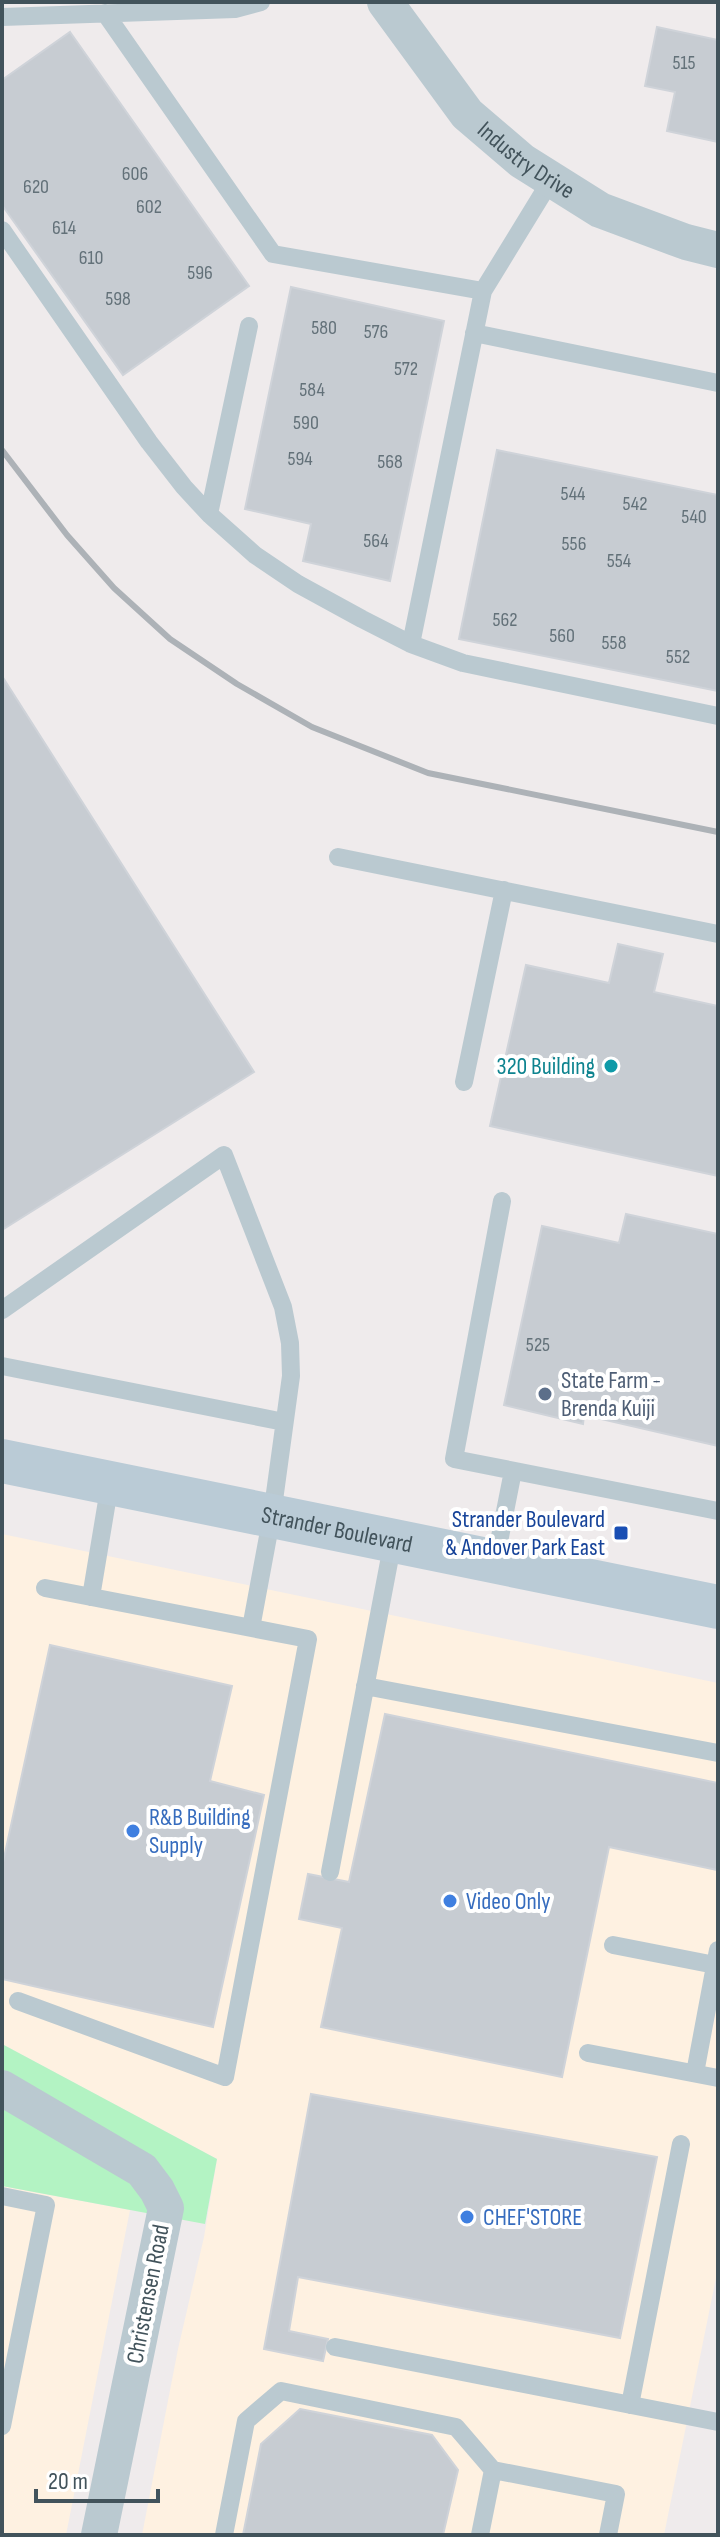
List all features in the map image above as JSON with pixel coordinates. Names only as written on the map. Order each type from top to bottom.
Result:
[{"type":"main road","name":"Strander Boulevard","points":[[2,1461],[718,1607]]},
{"type":"street","name":"Industry Drive","points":[[387,3],[467,114],[522,161],[600,210],[686,242],[718,250]]},
{"type":"street","name":"Christensen Road","points":[[2,2088],[142,2170],[166,2208],[99,2535]]},
{"type":"lane","points":[[2,17],[235,9],[261,2]]},
{"type":"lane","points":[[105,13],[273,254],[483,291]]},
{"type":"lane","points":[[411,644],[483,291],[551,180]]},
{"type":"lane","points":[[2,230],[149,442],[184,487],[255,555],[298,584],[411,644],[463,663],[718,716]]},
{"type":"lane","points":[[209,514],[249,326]]},
{"type":"lane","points":[[474,333],[718,383]]},
{"type":"lane","points":[[338,857],[718,934]]},
{"type":"lane","points":[[464,1082],[504,890]]},
{"type":"lane","points":[[2,1310],[224,1155],[283,1307],[290,1343],[291,1376],[272,1515],[251,1628]]},
{"type":"lane","points":[[502,1201],[454,1459],[718,1511]]},
{"type":"lane","points":[[2,1366],[284,1422]]},
{"type":"lane","points":[[495,1562],[513,1471]]},
{"type":"lane","points":[[91,1597],[110,1483]]},
{"type":"lane","points":[[330,1872],[393,1540]]},
{"type":"lane","points":[[18,2001],[225,2077],[308,1639],[45,1588]]},
{"type":"lane","points":[[365,1686],[718,1753]]},
{"type":"lane","points":[[613,1945],[717,1957],[695,2073]]},
{"type":"lane","points":[[588,2053],[718,2078]]},
{"type":"lane","points":[[630,2405],[681,2144]]},
{"type":"lane","points":[[2,2196],[46,2205],[2,2426]]},
{"type":"lane","points":[[335,2347],[718,2422]]},
{"type":"lane","points":[[224,2535],[246,2421],[281,2391],[456,2427],[493,2470],[616,2494],[608,2535]]},
{"type":"lane","points":[[480,2535],[493,2470]]},
{"type":"shaded area","points":[[2,1534],[718,1683],[718,2268],[664,2535],[142,2535],[178,2349],[204,2237],[217,2159],[2,2044]]},
{"type":"shaded area","points":[[2,2186],[130,2210],[66,2535],[2,2535]]},
{"type":"green space","points":[[2,2044],[217,2159],[205,2224],[2,2186]]},
{"type":"building","points":[[657,27],[718,40],[718,142],[667,131],[675,92],[645,86]]},
{"type":"building","points":[[70,32],[249,286],[123,375],[2,205],[2,80]]},
{"type":"building","points":[[291,287],[444,321],[390,581],[303,561],[311,524],[245,509]]},
{"type":"building","points":[[497,450],[718,495],[718,691],[459,639]]},
{"type":"building","points":[[2,676],[254,1072],[2,1230]]},
{"type":"building","name":"320 Building","points":[[618,944],[663,954],[654,992],[718,1006],[718,1176],[490,1126],[526,965],[609,983]]},
{"type":"building","points":[[626,1214],[718,1234],[718,1446],[584,1415],[583,1424],[504,1405],[542,1226],[619,1243]]},
{"type":"building","name":"R&B Building Supply","points":[[50,1645],[232,1686],[210,1781],[264,1795],[213,2027],[2,1979],[2,1867]]},
{"type":"building","name":"Video Only","points":[[385,1714],[718,1783],[717,1870],[609,1847],[562,2077],[321,2027],[342,1928],[299,1919],[308,1874],[349,1882]]},
{"type":"building","name":"CHEF'STORE","points":[[311,2094],[657,2157],[620,2338],[298,2277],[289,2331],[328,2339],[323,2361],[264,2349]]},
{"type":"building","points":[[300,2409],[432,2435],[458,2470],[443,2535],[243,2535],[261,2444]]},
{"type":"railway","points":[[2,450],[67,535],[114,588],[170,639],[237,684],[312,727],[428,773],[718,832]]},
{"type":"place","name":"320 Building","points":[[611,1066]]},
{"type":"place","name":"State Farm - Brenda Kuiji","points":[[545,1394]]},
{"type":"place","name":"Strander Boulevard & Andover Park East","points":[[621,1533]]},
{"type":"place","name":"R&B Building Supply","points":[[133,1831]]},
{"type":"place","name":"Video Only","points":[[450,1901]]},
{"type":"place","name":"CHEF'STORE","points":[[467,2217]]}]
